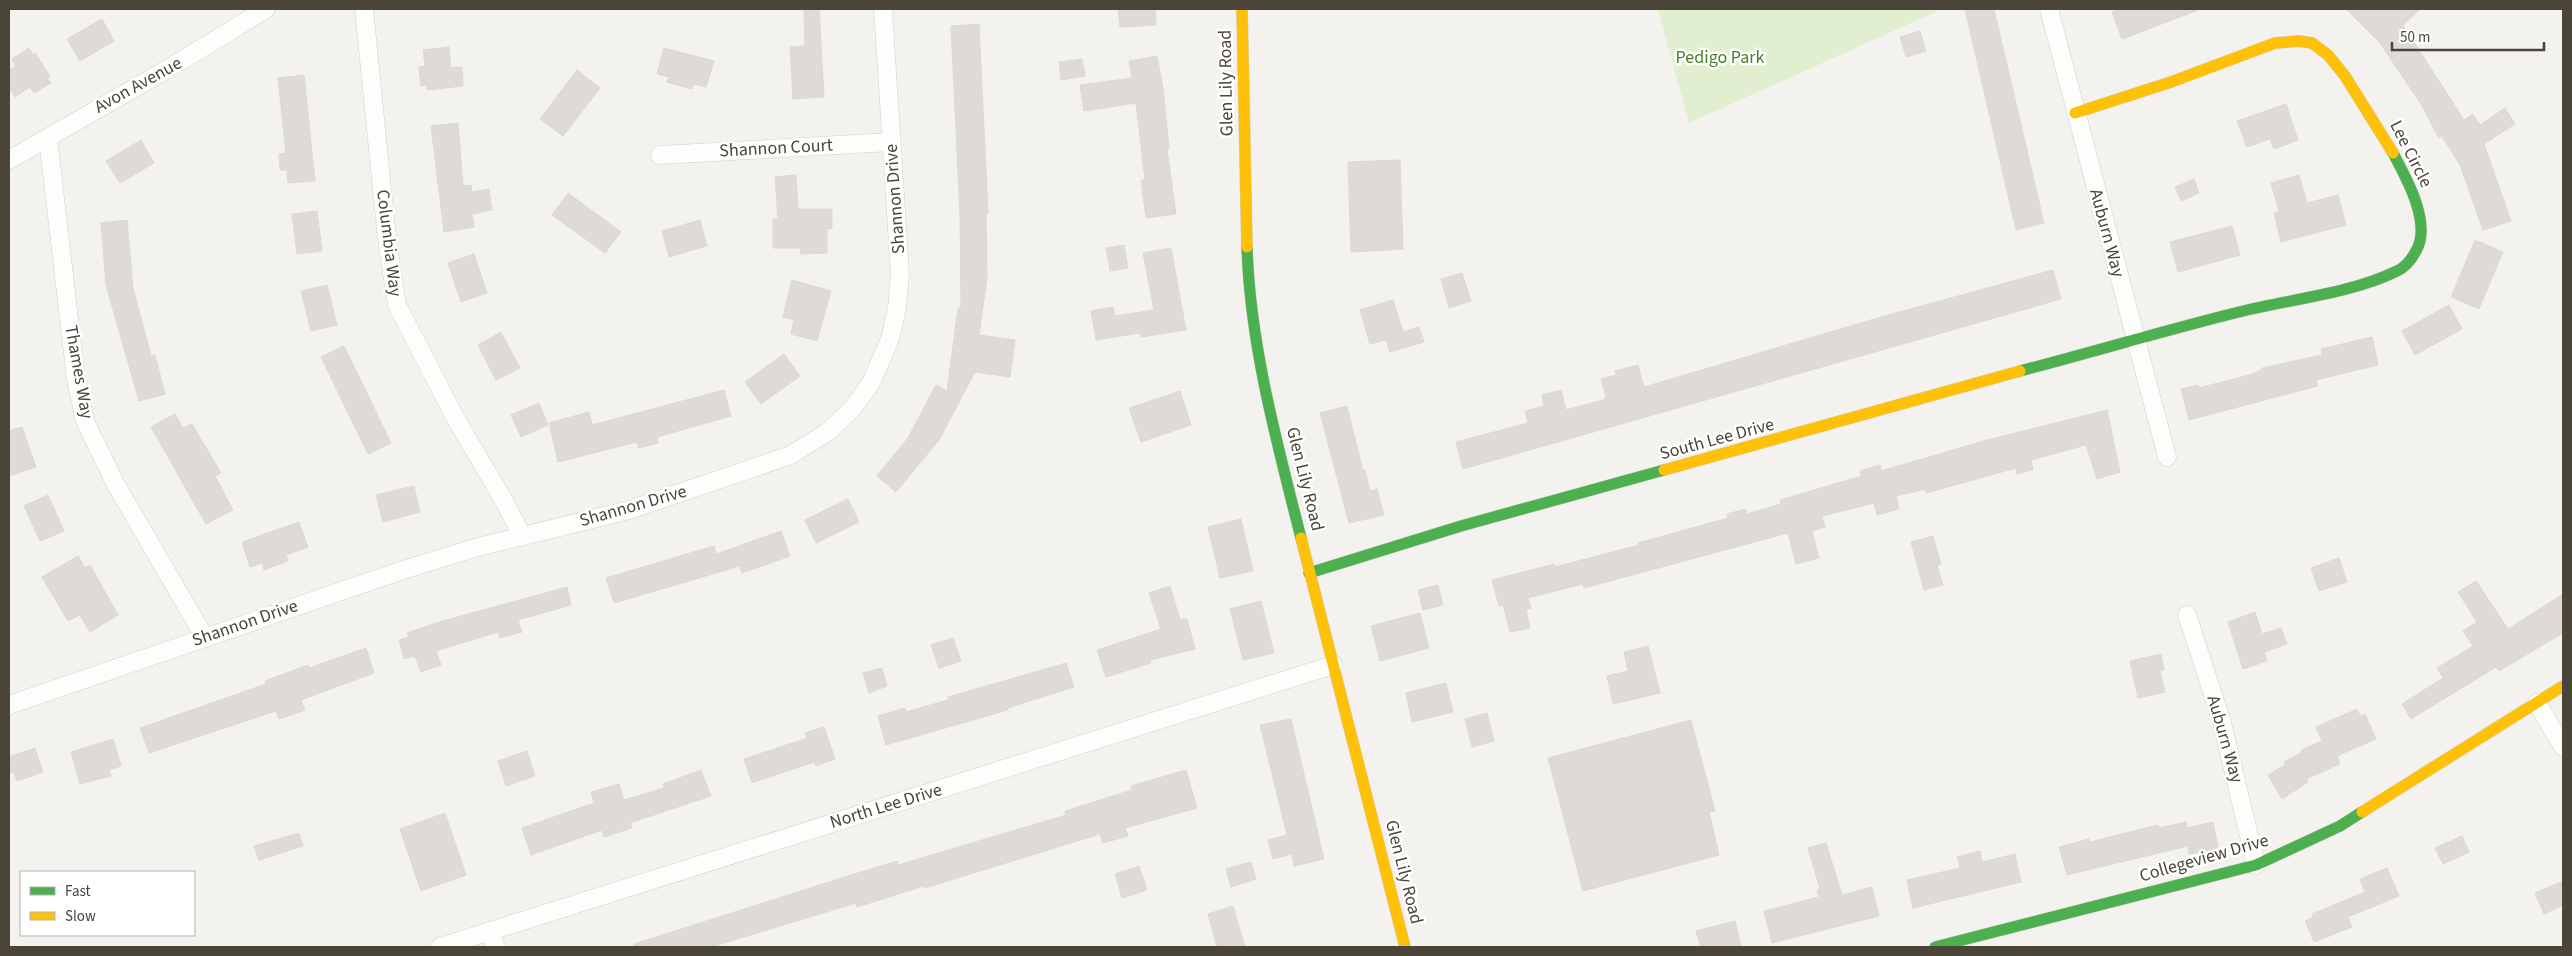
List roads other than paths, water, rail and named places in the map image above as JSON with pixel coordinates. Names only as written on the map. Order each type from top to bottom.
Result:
[{"type":"street","name":"Avon Avenue","points":[[9,160],[89,112],[166,70],[266,9]]},
{"type":"street","name":"Columbia Way","points":[[364,9],[387,239],[397,305],[456,421],[503,499],[522,536]]},
{"type":"street","name":"Shannon Drive","points":[[9,705],[403,570],[522,536],[628,510],[762,466],[791,455],[817,441],[852,409],[871,383],[885,354],[897,308],[900,274],[884,9]]},
{"type":"street","name":"Glen Lily Road","points":[[1242,9],[1248,270],[1256,339],[1277,442],[1309,573],[1405,947]]},
{"type":"street","name":"Auburn Way","points":[[2049,9],[2167,456]]},
{"type":"street","name":"Lee Circle","points":[[2075,113],[2171,82],[2275,44],[2299,41],[2312,43],[2334,62],[2369,112],[2397,161],[2421,217],[2421,240],[2416,254],[2407,264],[2390,275],[2345,290],[2239,312],[2136,342]]},
{"type":"street","name":"Thames Way","points":[[48,138],[76,379],[85,421],[115,483],[205,638]]},
{"type":"street","name":"Shannon Court","points":[[660,155],[891,142]]},
{"type":"street","name":"South Lee Drive","points":[[1309,573],[1461,526],[2014,372],[2136,342]]},
{"type":"street","name":"Auburn Way","points":[[2187,615],[2221,719],[2256,865]]},
{"type":"street","name":"North Lee Drive","points":[[440,947],[492,939],[1333,666]]},
{"type":"street","name":"Collegeview Drive","points":[[1935,947],[2256,865],[2340,826],[2563,686]]},
{"type":"street","points":[[2537,703],[2563,747]]},
{"type":"park label","name":"Pedigo Park","points":[[1720,57]]}]
